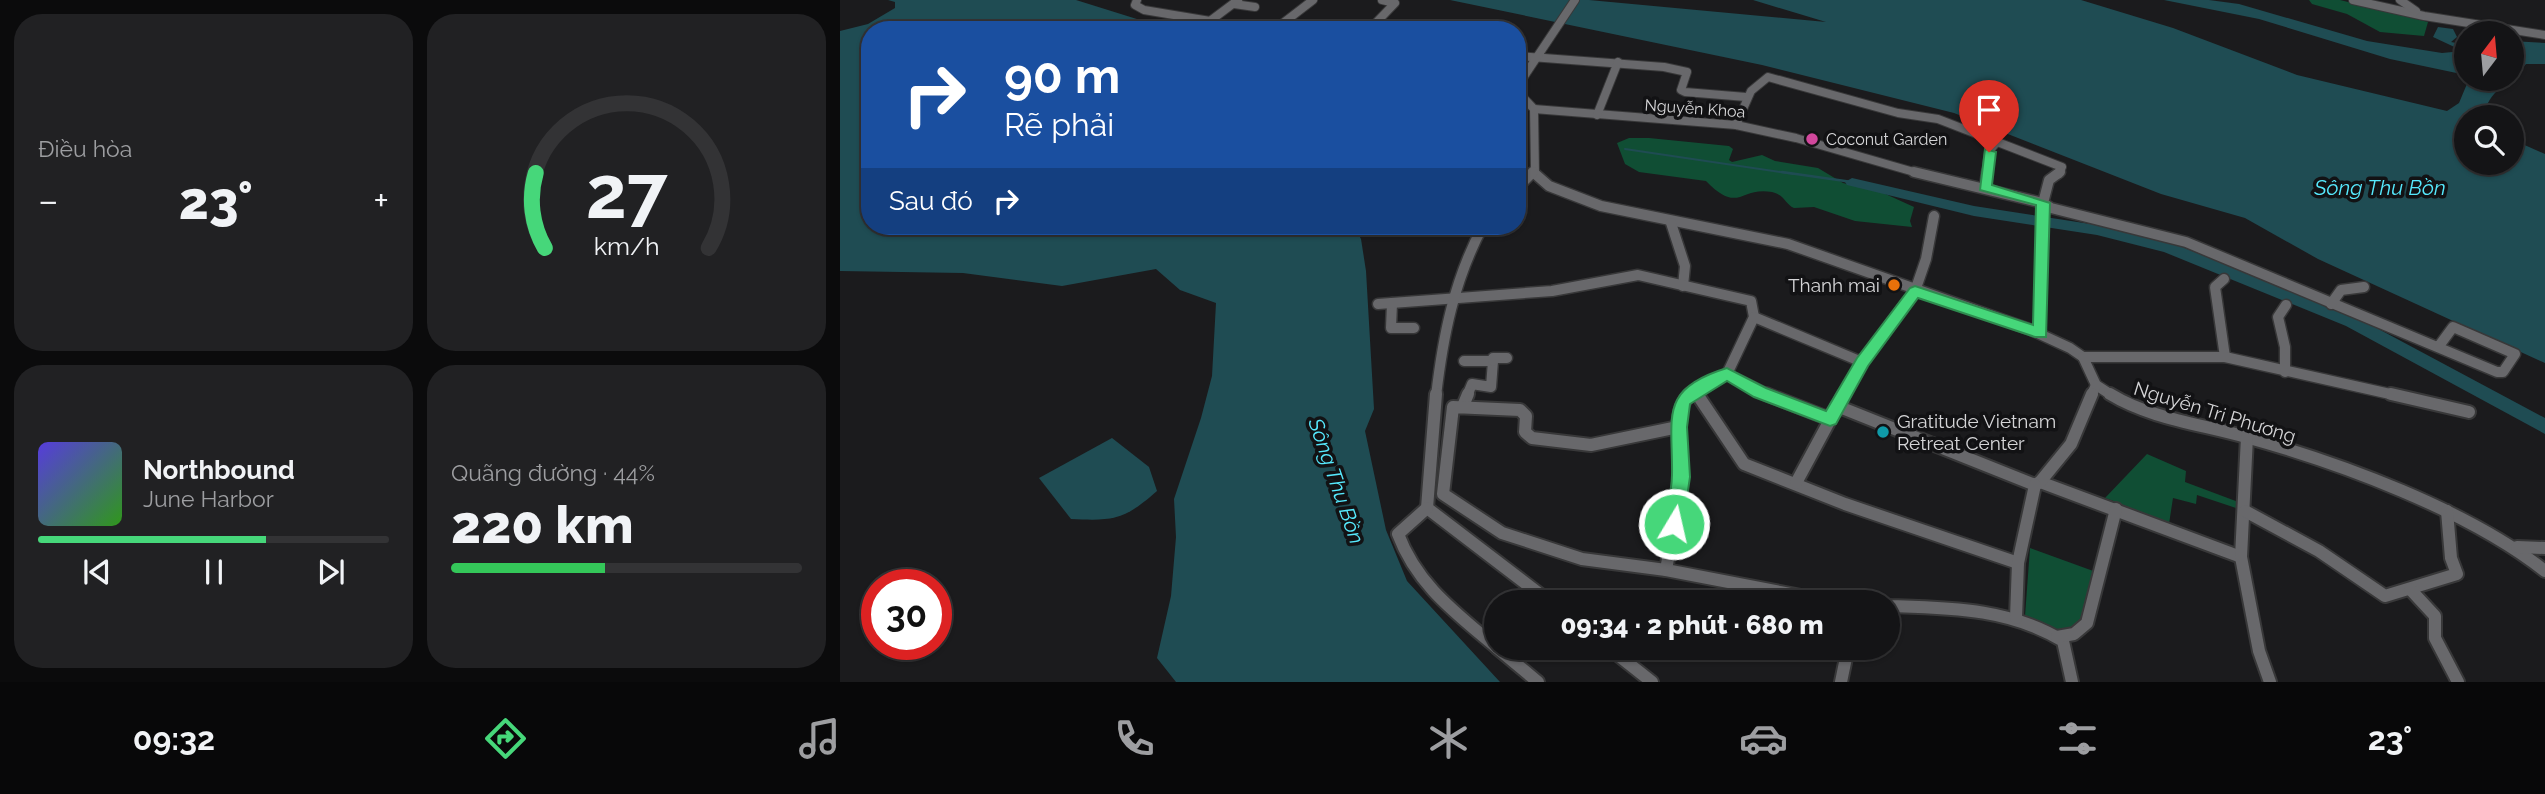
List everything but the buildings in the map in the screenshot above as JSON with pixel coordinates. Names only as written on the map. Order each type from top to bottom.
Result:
[{"type":"street","points":[[1137,0],[1135,5],[1144,10],[1210,20],[1236,2],[1255,7]]},
{"type":"street","points":[[1286,21],[1313,0]]},
{"type":"street","points":[[1378,21],[1395,3],[1382,0]]},
{"type":"street","points":[[1526,74],[1534,58],[1575,0]]},
{"type":"street","points":[[2353,0],[2424,16],[2545,35]]},
{"type":"street","points":[[2400,0],[2424,16]]},
{"type":"street","points":[[1526,57],[1618,62],[1685,71],[1688,75],[1681,90],[1685,92],[1746,97]]},
{"type":"street","points":[[1597,115],[1618,62]]},
{"type":"street","points":[[1736,125],[1746,97],[1764,78],[1783,79],[1898,113],[1938,119],[2062,166],[2060,173],[2049,180],[2042,208],[2040,333]]},
{"type":"street","points":[[1526,100],[1534,109],[1533,172],[1526,179]]},
{"type":"street","name":"Nguyễn Khoa","points":[[1534,109],[1736,125],[1796,138],[1950,183],[1985,187],[2042,208],[2186,242],[2497,372],[2503,372],[2515,354],[2453,327],[2439,346]]},
{"type":"street","points":[[1985,187],[1988,158],[1997,142]]},
{"type":"street","points":[[1526,172],[1533,172],[1550,186],[1587,200],[1671,222],[1756,236],[1802,249],[2040,333],[2083,357],[2225,357],[2336,384],[2406,395],[2469,412]]},
{"type":"street","points":[[1796,484],[1862,362],[1915,291],[1926,258],[1934,216]]},
{"type":"street","points":[[1671,222],[1672,239],[1686,258],[1688,268],[1684,286]]},
{"type":"street","points":[[1477,235],[1467,249],[1444,338],[1427,508],[1398,534],[1405,558],[1416,577],[1484,636]]},
{"type":"street","points":[[1378,304],[1552,291],[1638,275],[1751,301],[1754,317],[1727,374],[1695,391],[1682,402],[1678,427],[1681,477],[1666,570]]},
{"type":"street","points":[[2224,279],[2215,287],[2225,357]]},
{"type":"street","points":[[2331,304],[2341,289],[2364,288]]},
{"type":"street","points":[[1392,303],[1391,328],[1414,328]]},
{"type":"street","points":[[2285,372],[2285,346],[2277,317],[2286,305]]},
{"type":"street","points":[[1754,317],[1862,362]]},
{"type":"street","points":[[2016,618],[2018,563],[2038,483],[2071,444],[2096,385],[2083,357]]},
{"type":"street","points":[[1463,406],[1472,384],[1491,387],[1493,358],[1507,358]]},
{"type":"street","points":[[1464,361],[1493,361]]},
{"type":"street","points":[[2336,384],[2338,372]]},
{"type":"street","points":[[1727,374],[1760,392],[1830,419]]},
{"type":"street","name":"Nguyễn Tri Phương","points":[[2096,385],[2111,397],[2134,408],[2248,437],[2447,511],[2517,547],[2545,571]]},
{"type":"street","points":[[1695,391],[1744,464],[1845,504],[2018,563]]},
{"type":"street","points":[[1837,406],[1971,463],[2116,509],[2241,557]]},
{"type":"street","points":[[1678,427],[1591,445],[1532,438],[1525,432],[1526,416],[1520,410],[1453,407],[1443,494],[1502,533],[1582,559],[1666,570],[1770,590]]},
{"type":"street","points":[[2248,437],[2241,557],[2259,651],[2270,682]]},
{"type":"street","points":[[1427,508],[1534,590]]},
{"type":"street","points":[[2057,636],[2074,634],[2087,623],[2116,509]]},
{"type":"street","points":[[2245,511],[2319,551],[2385,596],[2457,574],[2451,558],[2447,511]]},
{"type":"street","points":[[2517,547],[2545,548]]},
{"type":"street","points":[[2410,589],[2435,616],[2435,638],[2458,682]]},
{"type":"street","points":[[1900,607],[1975,610],[2016,618],[2063,641],[2072,682]]},
{"type":"street","points":[[1512,660],[1538,682]]},
{"type":"street","points":[[1625,660],[1653,682]]},
{"type":"street","points":[[1840,682],[1846,660]]},
{"type":"green space","points":[[2309,0],[2340,0],[2428,22],[2424,36],[2380,32],[2347,14],[2312,4]]},
{"type":"green space","points":[[1629,138],[1729,146],[1733,149],[1729,160],[1732,162],[1762,155],[1775,161],[1818,168],[1843,183],[1881,192],[1914,207],[1910,221],[1912,227],[1855,221],[1814,207],[1794,208],[1780,195],[1772,192],[1761,191],[1733,198],[1717,191],[1706,181],[1639,172],[1625,164],[1617,143]]},
{"type":"green space","points":[[2147,454],[2186,471],[2185,482],[2241,503],[2245,511],[2197,495],[2196,504],[2173,498],[2169,524],[2145,518],[2105,498]]},
{"type":"green space","points":[[2030,548],[2096,572],[2087,623],[2064,636],[2025,616]]},
{"type":"water","name":"Sông Thu Bồn","points":[[888,0],[1076,0],[1143,21],[873,21],[895,8],[895,2]]},
{"type":"water","name":"Sông Thu Bồn","points":[[1450,0],[1589,0],[1826,22],[1753,0],[2081,0],[2173,28],[2297,75],[2447,111],[2454,106],[2454,175],[2524,175],[2524,145],[2545,154],[2545,363],[2318,259],[2245,218],[2161,194],[1954,113],[1762,65]]},
{"type":"water","points":[[2164,0],[2209,0],[2239,4],[2367,41],[2442,53],[2454,52],[2454,72],[2390,59],[2259,19]]},
{"type":"water","name":"Sông Thu Bồn","points":[[861,26],[861,235],[1359,235],[1366,271],[1374,409],[1365,431],[1386,530],[1407,581],[1500,682],[1176,682],[1157,658],[1171,596],[1176,537],[1174,499],[1212,376],[1216,303],[1180,290],[1156,269],[1062,286],[963,273],[840,271],[840,31]]},
{"type":"water","points":[[2438,27],[2453,29],[2454,40],[2451,42],[2454,43],[2454,47],[2433,37]]},
{"type":"water","points":[[2524,42],[2545,43],[2545,64],[2524,66]]},
{"type":"water","name":"Sông Thu Bồn","points":[[2464,91],[2497,91],[2488,105],[2456,105]]},
{"type":"water","points":[[1112,438],[1149,467],[1157,491],[1136,508],[1118,517],[1098,520],[1071,519],[1039,478]]},
{"type":"waterway","points":[[1625,149],[1794,174]]},
{"type":"waterway","points":[[1782,172],[1852,182]]},
{"type":"waterway","points":[[1852,182],[1974,211],[2097,230],[2169,248],[2352,322],[2545,427]]},
{"type":"place","name":"Coconut Garden","points":[[1812,139]]},
{"type":"place","name":"Thanh mai","points":[[1894,285]]},
{"type":"place","name":"Gratitude Vietnam Retreat Center","points":[[1883,432]]},
{"type":"route","points":[[1674,524],[1681,477],[1678,427],[1682,402],[1689,395],[1727,374],[1760,392],[1830,419],[1862,362],[1915,291],[2040,333],[2043,203],[1985,187],[1989,152]]}]
